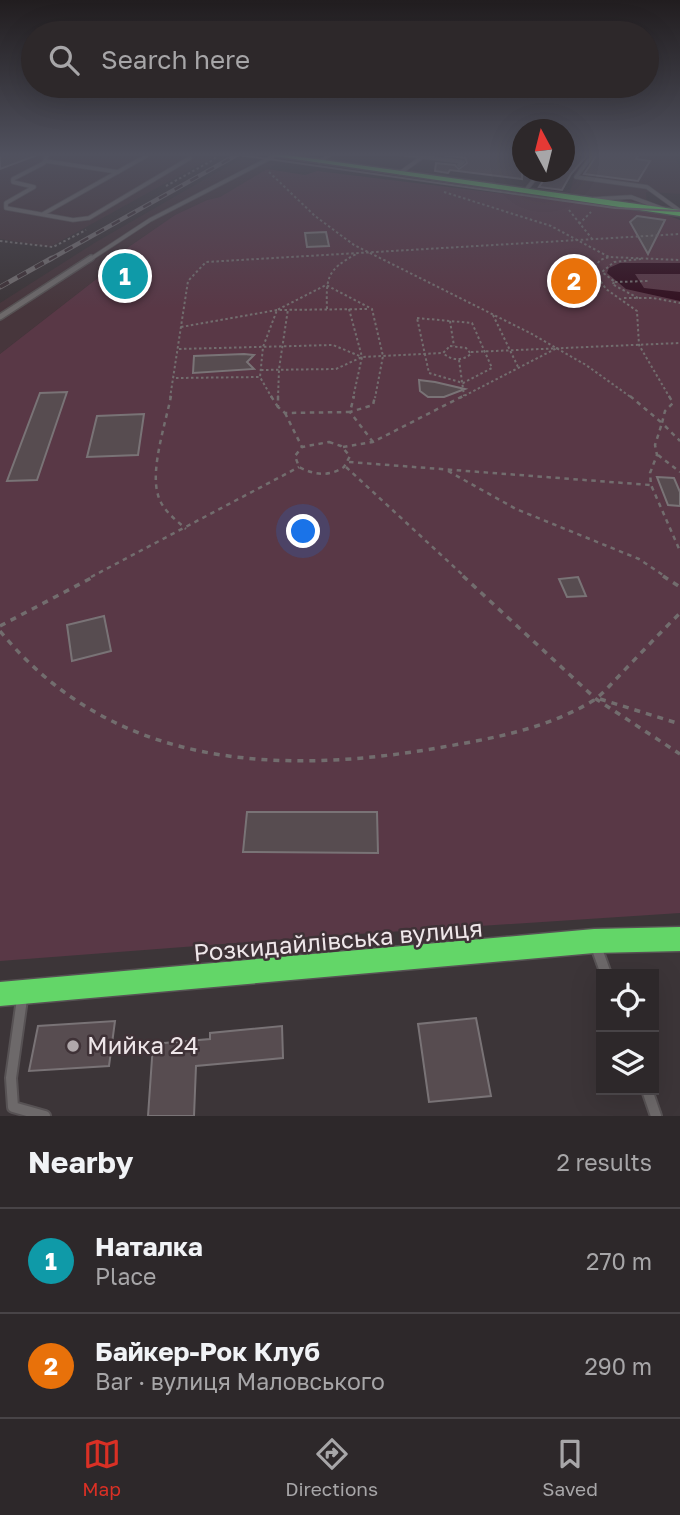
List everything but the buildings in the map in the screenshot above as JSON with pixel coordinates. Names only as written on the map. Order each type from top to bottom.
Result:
[{"type":"street","points":[[606,205],[675,211]]},
{"type":"street","name":"Розкидайлівська вулиця","points":[[0,995],[594,941],[680,939]]},
{"type":"lane","points":[[5,205],[73,220],[89,218],[111,205]]},
{"type":"lane","points":[[43,214],[59,205]]},
{"type":"lane","points":[[0,317],[150,220],[179,205]]},
{"type":"lane","points":[[594,941],[604,969]]},
{"type":"lane","points":[[23,992],[11,1079],[13,1107],[45,1116]]},
{"type":"lane","points":[[649,1095],[656,1116]]},
{"type":"path","points":[[303,205],[367,253],[558,348],[642,404],[680,441]]},
{"type":"path","points":[[487,205],[539,221],[588,241],[609,257]]},
{"type":"path","points":[[579,224],[593,205]]},
{"type":"path","points":[[569,209],[594,241]]},
{"type":"path","points":[[186,529],[167,512],[158,495],[156,474],[188,281],[206,262],[680,234]]},
{"type":"path","points":[[327,309],[326,285],[335,265],[356,254]]},
{"type":"path","points":[[673,403],[639,345],[637,311],[606,289],[593,270],[600,260],[609,257],[680,260]]},
{"type":"path","points":[[648,259],[617,261],[606,265],[602,272],[615,282],[649,281]]},
{"type":"path","points":[[615,282],[612,284],[615,288],[638,298]]},
{"type":"path","points":[[285,413],[350,412],[373,405],[383,356],[372,309],[326,285]]},
{"type":"path","points":[[302,447],[285,413],[278,407],[260,377],[263,347],[277,310],[326,285]]},
{"type":"path","points":[[622,298],[680,303]]},
{"type":"path","points":[[278,407],[281,346],[288,309]]},
{"type":"path","points":[[349,309],[362,357],[350,412],[373,442]]},
{"type":"path","points":[[181,327],[277,310],[372,309]]},
{"type":"path","points":[[492,313],[519,369]]},
{"type":"path","points":[[417,318],[450,321],[472,323],[492,368],[463,383],[429,373],[417,318]]},
{"type":"path","points":[[450,321],[454,346]]},
{"type":"path","points":[[443,353],[447,347],[454,346],[466,348],[471,352],[484,352],[680,343]]},
{"type":"path","points":[[178,349],[332,345],[362,357]]},
{"type":"path","points":[[299,467],[295,456],[302,447],[327,442],[343,447],[373,442],[558,348]]},
{"type":"path","points":[[261,370],[336,369],[362,357],[443,353],[450,358],[459,359],[467,358],[471,352]]},
{"type":"path","points":[[459,359],[464,396]]},
{"type":"path","points":[[174,378],[260,377]]},
{"type":"path","points":[[680,402],[673,403],[664,411],[654,445],[657,455],[680,472]]},
{"type":"path","points":[[343,447],[350,456],[345,467],[322,474],[299,467],[0,628],[18,656],[55,689],[106,719],[176,744],[258,760],[345,760],[489,739],[547,723],[596,699],[680,613]]},
{"type":"path","points":[[657,455],[650,473],[651,485],[680,551]]},
{"type":"path","points":[[349,462],[651,485]]},
{"type":"path","points":[[345,467],[596,699],[680,754]]},
{"type":"path","points":[[445,470],[516,509],[639,559],[680,587]]},
{"type":"path","points":[[596,699],[680,724]]},
{"type":"shaded area","points":[[0,205],[126,205],[50,247],[0,239]]},
{"type":"shaded area","points":[[160,205],[196,205],[175,215],[118,254],[129,257],[108,270],[0,354],[0,303]]},
{"type":"shaded area","points":[[196,205],[595,205],[664,214],[680,220],[680,913],[0,961],[0,354],[108,270],[128,258],[117,255],[175,215]]},
{"type":"shaded area","points":[[620,263],[680,263],[680,274],[635,274],[644,288],[680,292],[680,301],[626,289],[607,273],[609,268]]},
{"type":"tram line","points":[[594,205],[680,211]]},
{"type":"railway","points":[[49,260],[147,205]]},
{"type":"railway","points":[[0,287],[52,258]]},
{"type":"traffic: fast","points":[[624,205],[680,213]]},
{"type":"traffic: fast","points":[[0,994],[594,941],[680,939]]},
{"type":"place","name":"Наталка","points":[[125,276]]},
{"type":"place","name":"Байкер-Рок Клуб","points":[[574,281]]},
{"type":"place","name":"Мийка 24","points":[[73,1046]]}]
